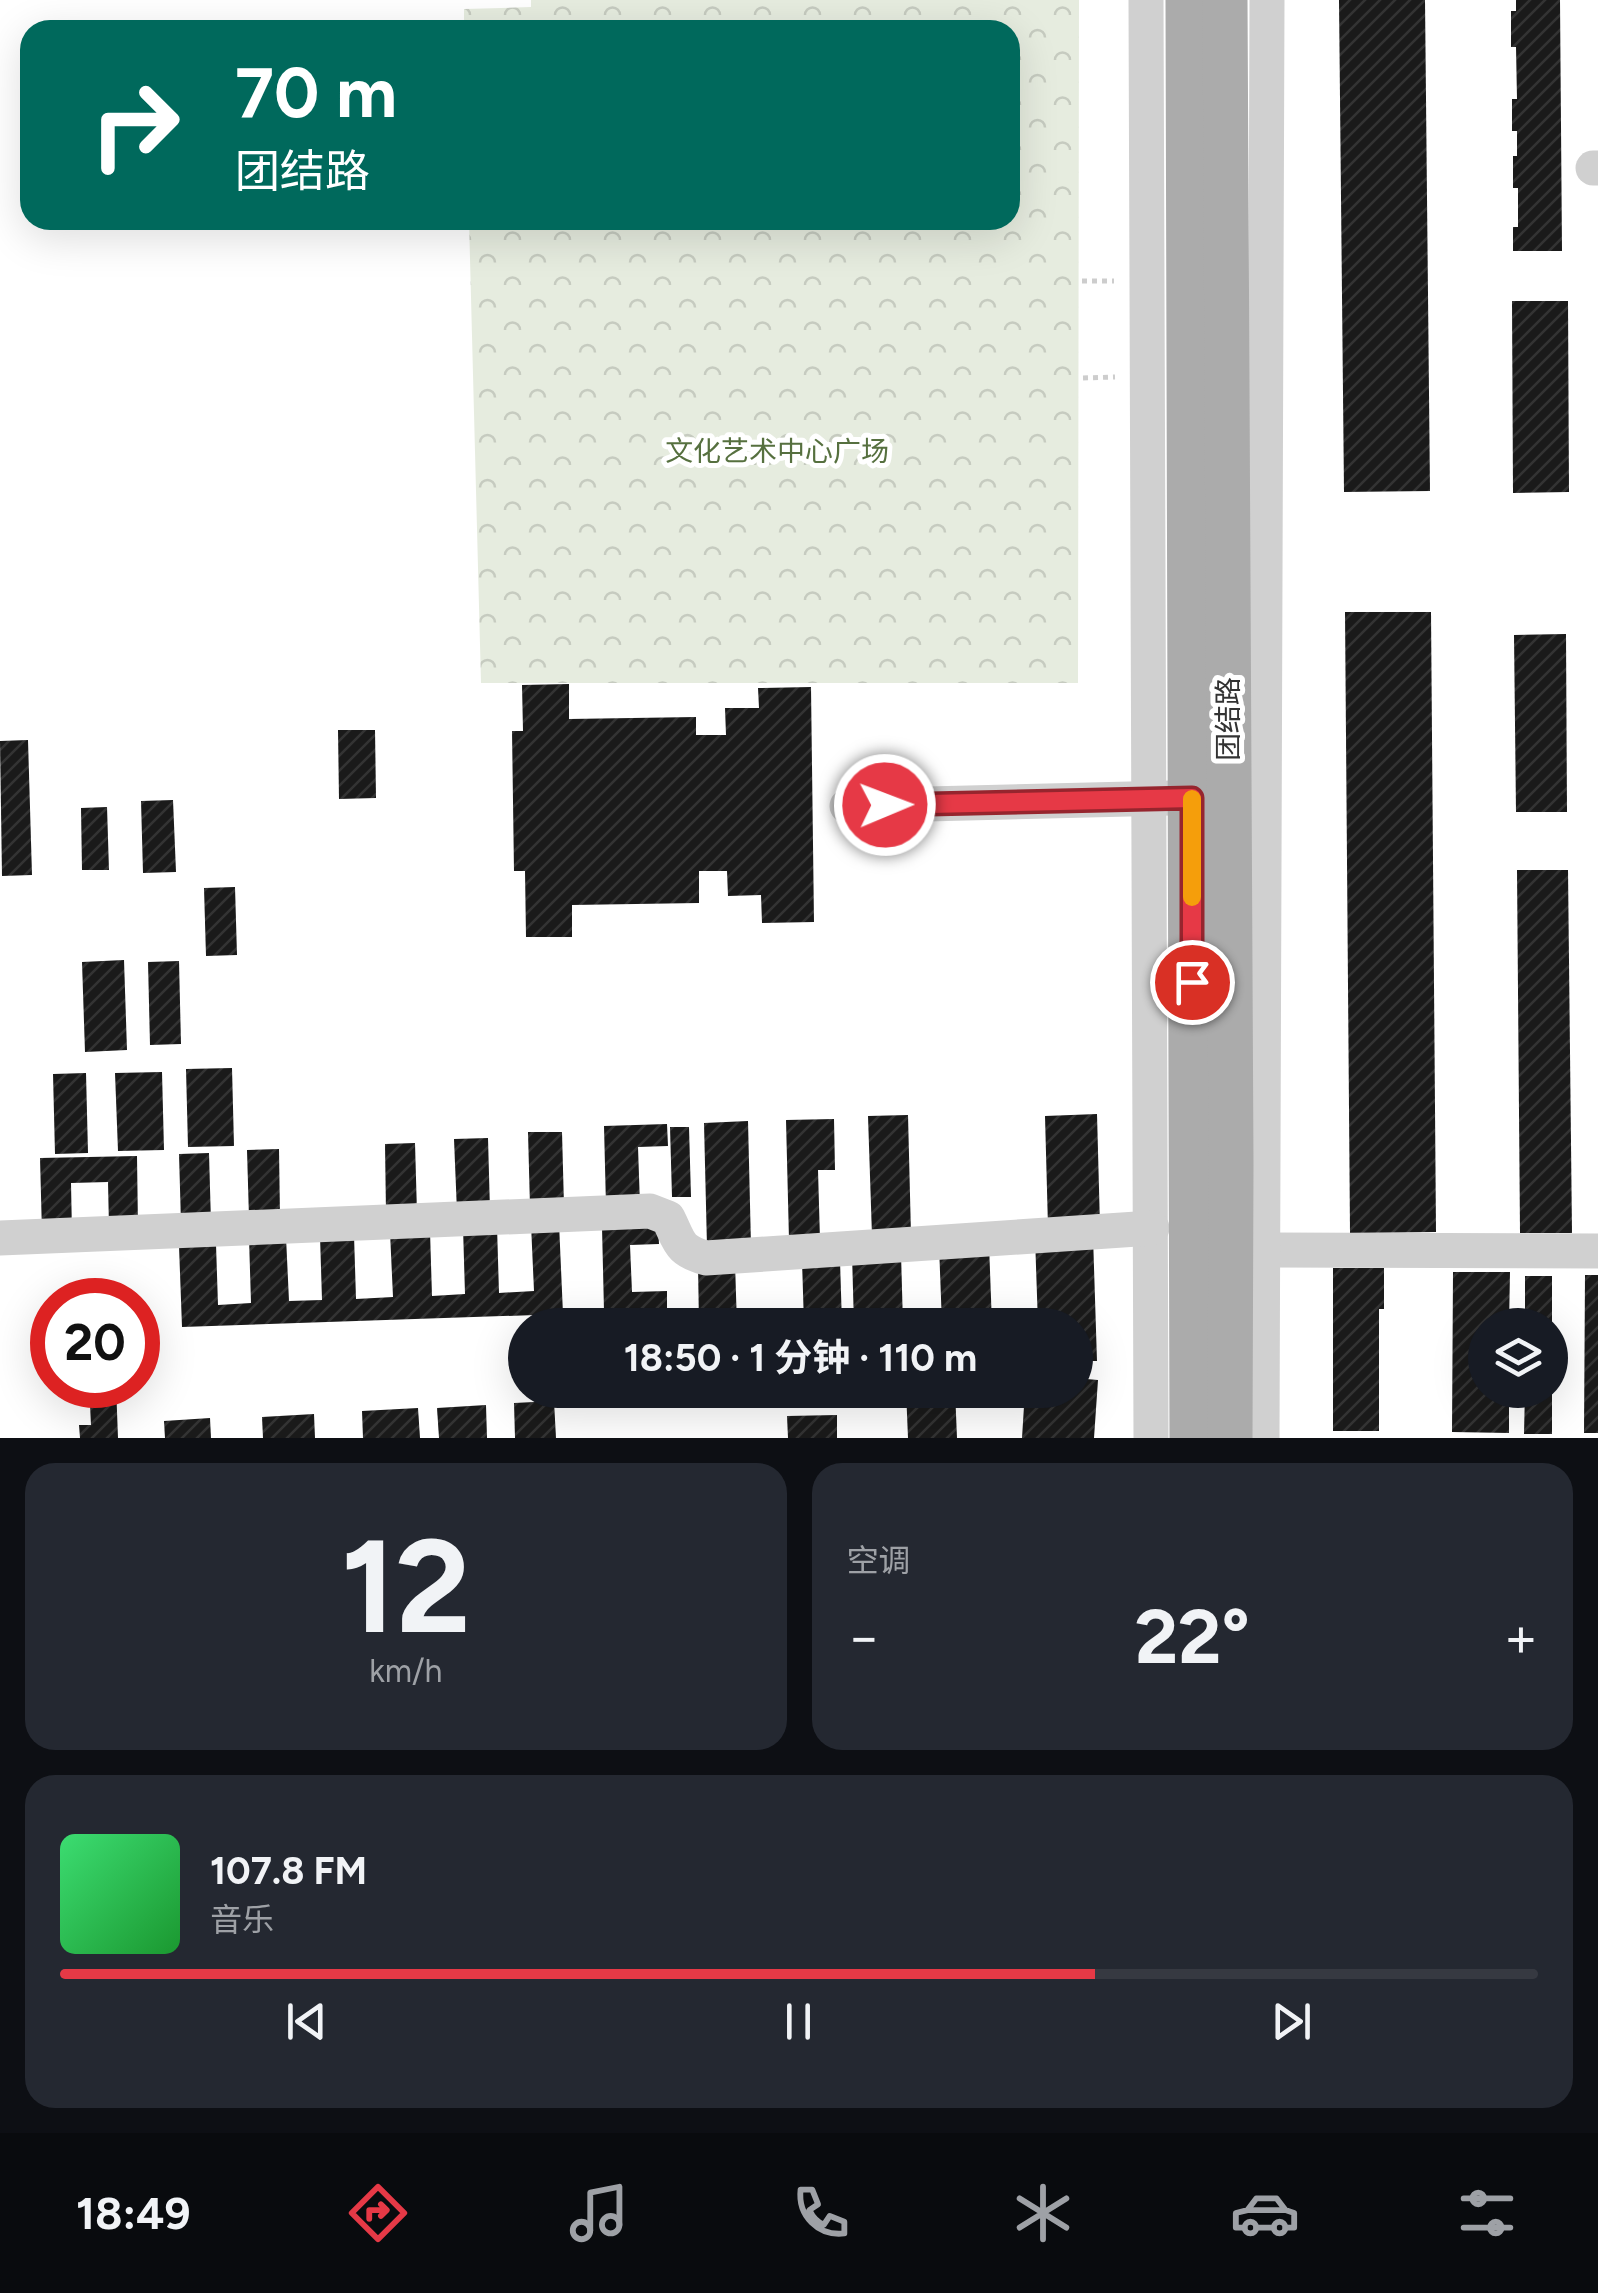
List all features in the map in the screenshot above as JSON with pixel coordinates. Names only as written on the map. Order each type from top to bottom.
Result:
[{"type":"main road","name":"团结路","points":[[1188,0],[1171,798],[1192,1438]]},
{"type":"main road","name":"团结路","points":[[1225,0],[1246,1250],[1230,1438]]},
{"type":"street","points":[[1146,0],[1171,798],[1152,1228],[1151,1438]]},
{"type":"street","points":[[1262,1438],[1246,1250],[1267,0]]},
{"type":"street","points":[[847,806],[1171,798]]},
{"type":"street","points":[[0,1238],[650,1211],[668,1218],[680,1246],[706,1258],[1152,1228]]},
{"type":"street","points":[[1246,1250],[1598,1251]]},
{"type":"green space","name":"文化艺术中心广场","points":[[531,0],[1079,0],[1078,683],[481,683],[469,230],[1020,230],[1020,20],[464,20],[464,9],[531,7]]},
{"type":"building","points":[[1339,0],[1425,0],[1430,491],[1344,492]]},
{"type":"building","points":[[1516,0],[1560,0],[1562,251],[1513,251],[1513,227],[1518,227],[1518,188],[1513,188],[1517,131],[1512,131],[1512,99],[1517,99],[1511,11],[1516,11]]},
{"type":"building","points":[[1512,301],[1568,301],[1569,492],[1513,493]]},
{"type":"building","points":[[1345,612],[1431,612],[1436,1232],[1350,1233]]},
{"type":"building","points":[[1566,634],[1567,812],[1516,812],[1514,635]]},
{"type":"building","points":[[569,684],[569,719],[696,717],[696,735],[726,735],[725,708],[759,708],[758,688],[811,687],[814,922],[762,923],[761,895],[728,896],[727,871],[699,871],[699,903],[572,905],[572,937],[526,937],[525,871],[514,871],[512,731],[523,731],[522,685]]},
{"type":"building","points":[[338,730],[375,730],[376,798],[339,799]]},
{"type":"building","points":[[28,740],[32,875],[2,876],[0,741]]},
{"type":"building","points":[[173,800],[176,872],[143,873],[141,801]]},
{"type":"building","points":[[107,807],[109,870],[82,870],[81,808]]},
{"type":"building","points":[[1517,870],[1568,870],[1572,1233],[1520,1233]]},
{"type":"building","points":[[235,887],[237,955],[206,956],[204,888]]},
{"type":"building","points":[[124,960],[127,1050],[85,1052],[82,962]]},
{"type":"building","points":[[179,961],[181,1044],[150,1045],[148,962]]},
{"type":"building","points":[[232,1068],[234,1146],[188,1147],[186,1069]]},
{"type":"building","points":[[162,1072],[164,1150],[118,1151],[115,1073]]},
{"type":"building","points":[[86,1073],[88,1153],[55,1154],[53,1074]]},
{"type":"building","points":[[1097,1114],[1100,1226],[1048,1227],[1045,1116]]},
{"type":"building","points":[[908,1115],[911,1235],[872,1236],[868,1116]]},
{"type":"building","points":[[834,1119],[835,1170],[818,1170],[820,1240],[789,1240],[786,1120]]},
{"type":"building","points":[[748,1121],[751,1246],[707,1247],[704,1123]]},
{"type":"building","points":[[667,1124],[668,1146],[638,1147],[640,1205],[606,1206],[604,1126]]},
{"type":"building","points":[[670,1127],[689,1127],[691,1197],[672,1197]]},
{"type":"building","points":[[528,1132],[562,1132],[564,1206],[530,1207]]},
{"type":"building","points":[[488,1138],[490,1211],[457,1212],[454,1139]]},
{"type":"building","points":[[415,1143],[417,1213],[386,1213],[385,1144]]},
{"type":"building","points":[[279,1149],[280,1217],[249,1218],[247,1150]]},
{"type":"building","points":[[209,1153],[211,1223],[181,1223],[179,1154]]},
{"type":"building","points":[[137,1156],[138,1228],[109,1228],[108,1182],[71,1183],[72,1233],[42,1233],[40,1158]]},
{"type":"building","points":[[559,1223],[563,1308],[508,1308],[508,1316],[182,1327],[179,1246],[216,1244],[218,1305],[251,1303],[249,1238],[286,1237],[289,1301],[322,1300],[320,1236],[354,1235],[356,1299],[393,1297],[390,1232],[430,1231],[432,1296],[465,1294],[463,1227],[497,1226],[499,1293],[534,1291],[531,1224]]},
{"type":"building","points":[[658,1225],[659,1244],[630,1245],[632,1292],[667,1291],[667,1308],[604,1308],[602,1227]]},
{"type":"building","points":[[1093,1236],[1097,1361],[1093,1361],[1093,1308],[1037,1308],[1035,1237]]},
{"type":"building","points":[[989,1244],[991,1308],[941,1308],[939,1245]]},
{"type":"building","points":[[901,1253],[903,1308],[854,1308],[852,1254]]},
{"type":"building","points":[[840,1260],[841,1308],[803,1308],[802,1261]]},
{"type":"building","points":[[735,1263],[736,1308],[699,1308],[698,1264]]},
{"type":"building","points":[[1333,1268],[1384,1268],[1384,1309],[1379,1309],[1379,1431],[1333,1431]]},
{"type":"building","points":[[1453,1272],[1510,1272],[1509,1308],[1468,1308],[1468,1408],[1509,1408],[1509,1433],[1452,1432]]},
{"type":"building","points":[[1585,1275],[1598,1275],[1598,1433],[1584,1433]]},
{"type":"building","points":[[1525,1276],[1552,1276],[1552,1308],[1525,1308]]},
{"type":"building","points":[[1093,1380],[1098,1380],[1094,1438],[1022,1438],[1024,1408],[1093,1408]]},
{"type":"building","points":[[486,1405],[487,1438],[439,1438],[437,1408]]},
{"type":"building","points":[[90,1408],[117,1408],[118,1438],[80,1438],[79,1425],[91,1425]]},
{"type":"building","points":[[418,1408],[420,1438],[363,1438],[362,1411]]},
{"type":"building","points":[[514,1408],[554,1408],[556,1438],[515,1438]]},
{"type":"building","points":[[907,1408],[956,1408],[957,1438],[908,1438]]},
{"type":"building","points":[[1525,1408],[1552,1408],[1552,1434],[1524,1434]]},
{"type":"building","points":[[314,1414],[315,1438],[263,1438],[262,1417]]},
{"type":"building","points":[[837,1415],[837,1438],[788,1438],[787,1416]]},
{"type":"building","points":[[210,1418],[211,1438],[165,1438],[164,1421]]},
{"type":"slow traffic","points":[[1192,799],[1192,897]]},
{"type":"route","points":[[885,805],[1192,798],[1192,982]]}]
